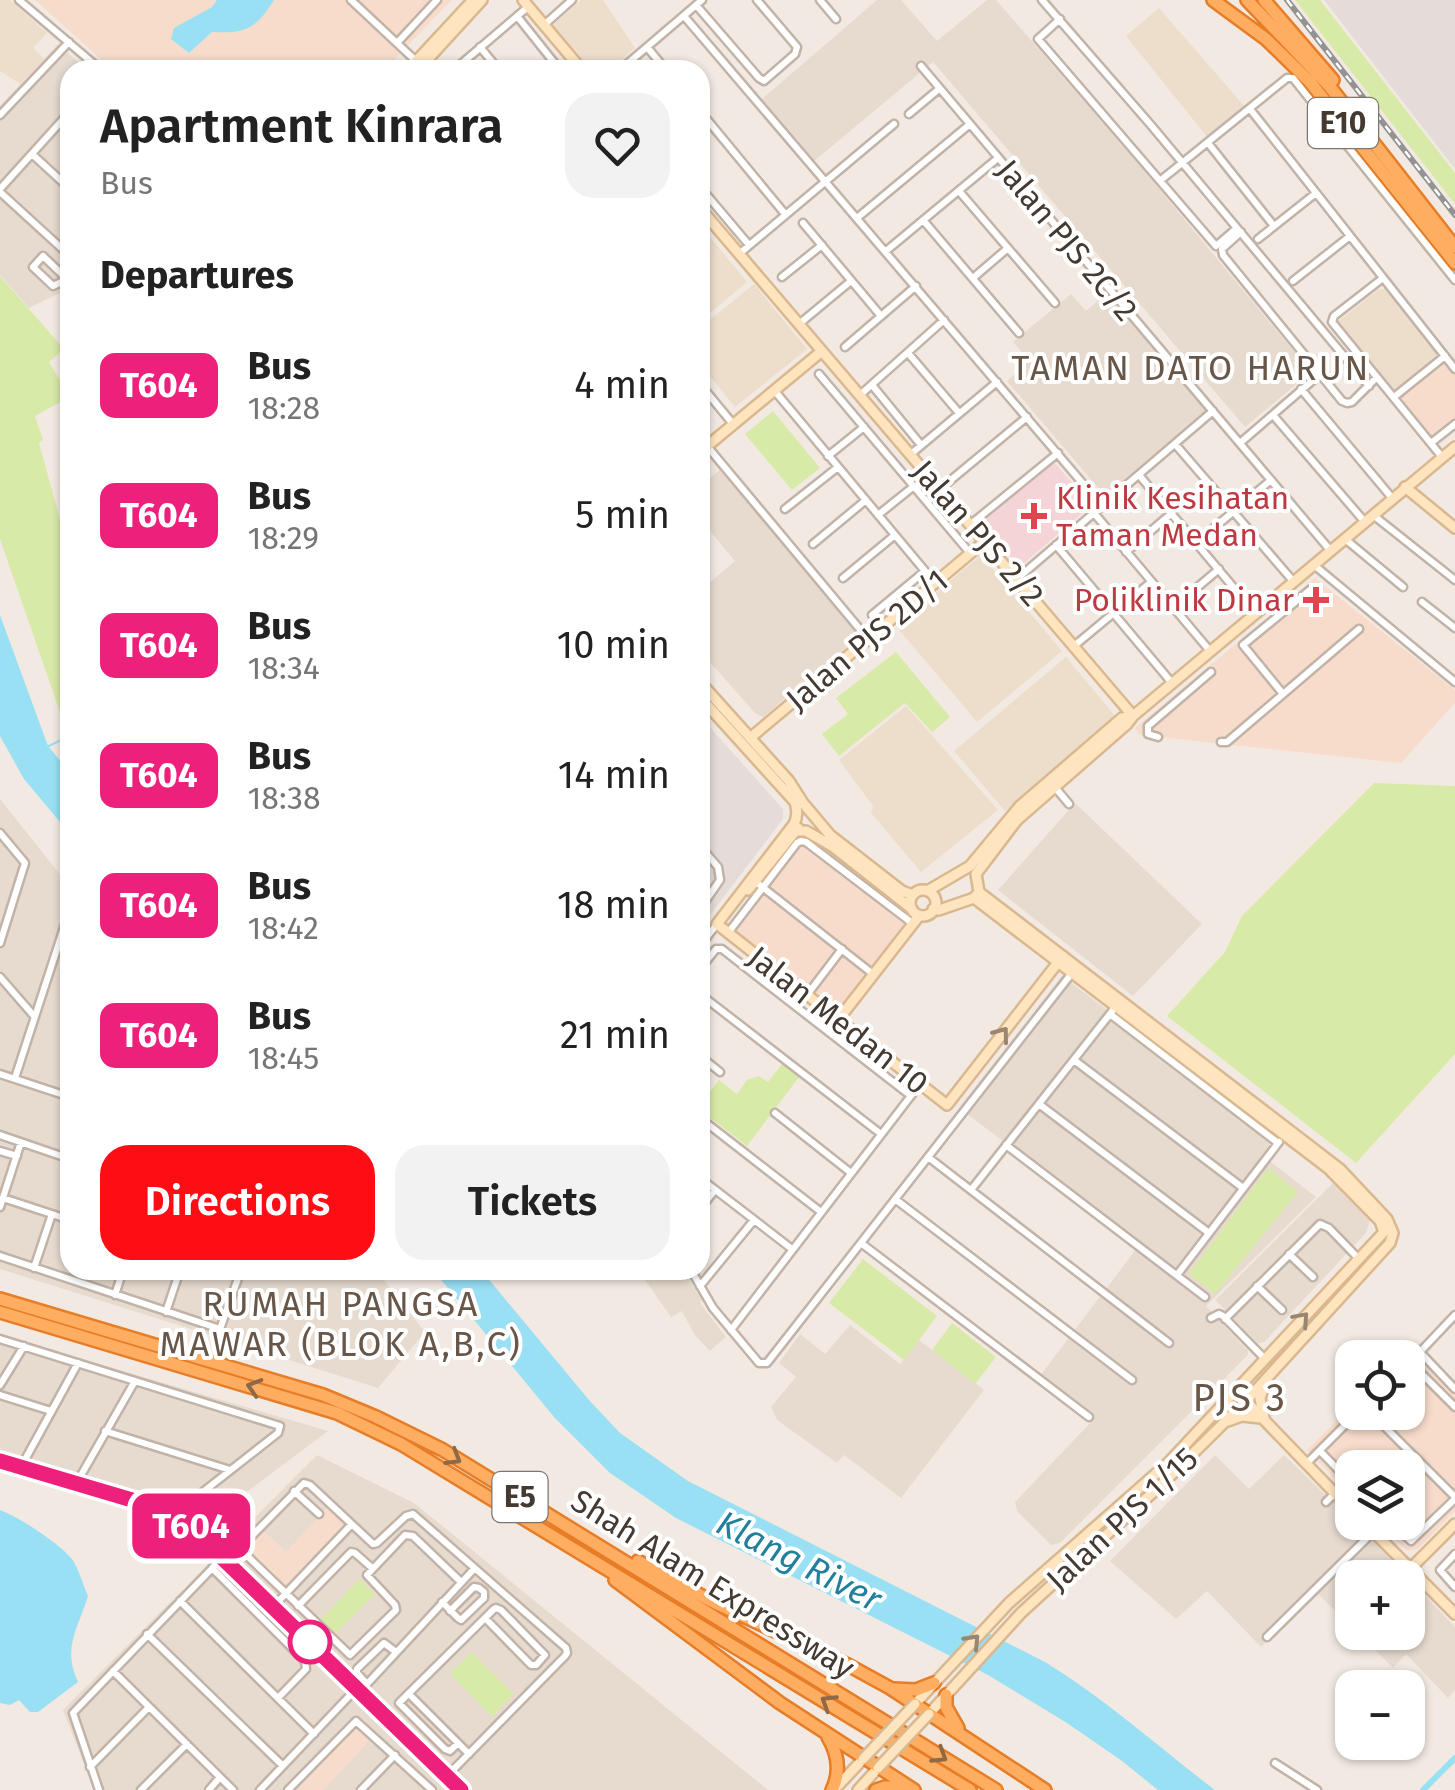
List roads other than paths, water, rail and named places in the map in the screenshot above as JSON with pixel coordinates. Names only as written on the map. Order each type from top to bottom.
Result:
[{"type":"highway","name":"E10","points":[[1213,0],[1266,39],[1310,82],[1455,263]]},
{"type":"highway","name":"E10","points":[[1247,0],[1330,87],[1455,247]]},
{"type":"highway","points":[[1264,0],[1330,76],[1455,234]]},
{"type":"highway","name":"Shah Alam Expressway","points":[[0,1299],[323,1395],[443,1450],[996,1790]]},
{"type":"highway","name":"Shah Alam Expressway","points":[[0,1312],[336,1413],[401,1444],[970,1790]]},
{"type":"highway","points":[[500,1502],[636,1594],[780,1704],[910,1788]]},
{"type":"highway","points":[[559,1520],[711,1601],[890,1688],[1046,1790]]},
{"type":"highway","points":[[890,1688],[908,1691],[935,1682]]},
{"type":"highway","points":[[948,1692],[950,1716],[962,1734]]},
{"type":"highway","points":[[827,1736],[838,1770],[833,1790]]},
{"type":"highway","points":[[876,1790],[910,1788]]},
{"type":"main road","points":[[423,60],[482,0]]},
{"type":"main road","points":[[422,60],[467,2]]},
{"type":"main road","points":[[526,3],[573,60]]},
{"type":"main road","name":"Jalan PJS 2/2","points":[[710,220],[1132,716]]},
{"type":"main road","points":[[710,444],[822,350]]},
{"type":"main road","points":[[914,916],[913,896],[970,866],[1011,815],[1127,724],[1455,447]]},
{"type":"main road","points":[[1404,488],[1455,528]]},
{"type":"main road","name":"Jalan PJS 2D/1","points":[[750,738],[985,542]]},
{"type":"main road","points":[[710,693],[789,781],[806,830],[832,846],[914,916]]},
{"type":"main road","points":[[710,708],[795,802],[799,817],[913,896]]},
{"type":"main road","points":[[976,895],[980,866],[1052,784]]},
{"type":"main road","points":[[742,893],[759,885],[799,817]]},
{"type":"main road","points":[[717,924],[799,817]]},
{"type":"main road","points":[[838,1020],[914,916],[933,909],[936,897],[929,890]]},
{"type":"main road","points":[[933,909],[976,895]]},
{"type":"main road","points":[[976,895],[1116,1007]]},
{"type":"main road","name":"Jalan Medan 10","points":[[717,924],[947,1105]]},
{"type":"main road","points":[[1060,959],[1072,973],[1284,1136],[1329,1169],[1389,1233],[1392,1225],[1387,1218],[1340,1169],[1284,1136]]},
{"type":"main road","points":[[947,1105],[1060,959]]},
{"type":"main road","points":[[1358,1258],[1376,1230],[1375,1216]]},
{"type":"main road","name":"Jalan PJS 1/15","points":[[833,1790],[1009,1602],[1152,1478],[1358,1258],[1389,1233],[1390,1243],[1246,1401],[1021,1613],[858,1790]]},
{"type":"main road","points":[[1264,1418],[1260,1398],[1268,1377]]},
{"type":"main road","points":[[1236,1392],[1335,1493]]},
{"type":"main road","points":[[1222,1425],[1242,1416],[1264,1418]]},
{"type":"main road","points":[[1419,1560],[1455,1524]]},
{"type":"main road","points":[[1382,1540],[1401,1560]]},
{"type":"main road","points":[[1425,1584],[1455,1614]]},
{"type":"street","points":[[19,0],[89,60]]},
{"type":"street","points":[[351,0],[412,60]]},
{"type":"street","points":[[397,43],[437,0]]},
{"type":"street","points":[[544,24],[572,0]]},
{"type":"street","points":[[632,60],[699,2],[764,80],[796,54],[797,47],[757,0]]},
{"type":"street","points":[[820,0],[836,19]]},
{"type":"street","points":[[1042,0],[1369,386]]},
{"type":"street","points":[[465,60],[517,16],[526,3]]},
{"type":"street","points":[[517,16],[554,60]]},
{"type":"street","points":[[684,16],[1102,506]]},
{"type":"street","points":[[1060,18],[1038,39],[1216,246],[1239,230]]},
{"type":"street","points":[[0,115],[68,42]]},
{"type":"street","points":[[480,46],[491,60]]},
{"type":"street","points":[[647,47],[658,60]]},
{"type":"street","name":"Jalan PJS 2C/2","points":[[920,66],[1330,550]]},
{"type":"street","points":[[1161,180],[1287,78],[1293,78],[1455,280]]},
{"type":"street","points":[[909,114],[940,89]]},
{"type":"street","points":[[1250,109],[1455,369]]},
{"type":"street","points":[[710,124],[786,215]]},
{"type":"street","points":[[739,254],[894,124]]},
{"type":"street","points":[[857,218],[970,124]]},
{"type":"street","points":[[60,125],[0,190],[60,247]]},
{"type":"street","points":[[1208,143],[1274,226]]},
{"type":"street","points":[[32,154],[60,180]]},
{"type":"street","points":[[886,252],[998,158]]},
{"type":"street","points":[[959,190],[1055,303]]},
{"type":"street","points":[[1258,239],[1316,193]]},
{"type":"street","points":[[710,199],[749,245]]},
{"type":"street","points":[[924,220],[1019,332]]},
{"type":"street","points":[[803,223],[881,316]]},
{"type":"street","points":[[1239,230],[1222,249],[1223,255],[1347,403],[1377,377]]},
{"type":"street","points":[[1293,281],[1350,236]]},
{"type":"street","points":[[782,277],[822,246]]},
{"type":"street","points":[[973,278],[1008,248]]},
{"type":"street","points":[[60,271],[42,256],[32,268],[53,286],[60,282]]},
{"type":"street","points":[[1383,278],[1334,316],[1332,322],[1442,457]]},
{"type":"street","points":[[799,324],[851,281]]},
{"type":"street","points":[[845,347],[916,286]]},
{"type":"street","points":[[860,395],[944,320]]},
{"type":"street","points":[[908,353],[959,413]]},
{"type":"street","points":[[1394,397],[1445,356]]},
{"type":"street","points":[[819,374],[971,554]]},
{"type":"street","points":[[1240,443],[1320,374]]},
{"type":"street","points":[[911,454],[997,382]]},
{"type":"street","points":[[872,385],[921,445]]},
{"type":"street","points":[[774,390],[935,583]]},
{"type":"street","points":[[1302,390],[1392,498]]},
{"type":"street","points":[[710,396],[733,424]]},
{"type":"street","points":[[1018,578],[1213,412]]},
{"type":"street","points":[[1272,414],[1368,518],[1455,580]]},
{"type":"street","points":[[940,489],[1027,417]]},
{"type":"street","points":[[1430,443],[1455,424]]},
{"type":"street","points":[[828,456],[864,427]]},
{"type":"street","points":[[1176,444],[1293,581]]},
{"type":"street","points":[[971,524],[1058,453]]},
{"type":"street","points":[[710,456],[868,639]]},
{"type":"street","points":[[786,509],[838,467]]},
{"type":"street","points":[[1139,475],[1255,613]]},
{"type":"street","points":[[1196,543],[1272,480]]},
{"type":"street","points":[[878,515],[914,486]]},
{"type":"street","points":[[813,544],[866,500]]},
{"type":"street","points":[[1094,513],[1210,651]]},
{"type":"street","points":[[1126,552],[1172,513]]},
{"type":"street","points":[[843,578],[895,535]]},
{"type":"street","points":[[1344,539],[1404,588]]},
{"type":"street","points":[[1056,546],[1172,683]]},
{"type":"street","points":[[1313,564],[1455,682]]},
{"type":"street","points":[[1173,608],[1218,569]]},
{"type":"street","points":[[872,615],[925,571]]},
{"type":"street","points":[[1074,646],[1152,582]]},
{"type":"street","points":[[1283,694],[1243,645],[1311,589]]},
{"type":"street","points":[[1422,602],[1455,628]]},
{"type":"street","points":[[1224,742],[1360,629]]},
{"type":"street","points":[[1158,737],[1148,734],[1148,726],[1212,672]]},
{"type":"street","points":[[1052,784],[1069,804]]},
{"type":"street","points":[[0,833],[25,864],[0,944]]},
{"type":"street","points":[[728,933],[759,885],[797,843],[804,841],[914,916]]},
{"type":"street","points":[[710,857],[718,866],[720,880],[710,894]]},
{"type":"street","points":[[759,885],[873,974]]},
{"type":"street","points":[[0,906],[9,916]]},
{"type":"street","points":[[710,933],[717,924]]},
{"type":"street","points":[[14,1078],[60,939]]},
{"type":"street","points":[[710,956],[716,949],[722,949],[911,1096]]},
{"type":"street","points":[[807,995],[842,950]]},
{"type":"street","points":[[697,1280],[712,1308],[762,1364],[767,1363],[1072,973]]},
{"type":"street","points":[[0,977],[34,1017]]},
{"type":"street","points":[[710,1002],[881,1134]]},
{"type":"street","points":[[971,1190],[1116,1007]]},
{"type":"street","points":[[1074,1060],[1243,1188]]},
{"type":"street","points":[[710,1064],[720,1072]]},
{"type":"street","points":[[0,1074],[60,1094]]},
{"type":"street","points":[[731,1330],[920,1084]]},
{"type":"street","points":[[1039,1104],[1209,1233]]},
{"type":"street","name":"Jalan Medan 10","points":[[947,1105],[960,1115]]},
{"type":"street","points":[[775,1114],[851,1173]]},
{"type":"street","points":[[710,1125],[822,1212]]},
{"type":"street","points":[[0,1135],[60,1155]]},
{"type":"street","points":[[1177,1276],[1284,1136]]},
{"type":"street","points":[[0,1207],[21,1142]]},
{"type":"street","points":[[1006,1145],[1205,1297]]},
{"type":"street","points":[[0,1150],[17,1156]]},
{"type":"street","points":[[928,1157],[1168,1343]]},
{"type":"street","points":[[710,1186],[792,1250]]},
{"type":"street","points":[[710,1196],[715,1190]]},
{"type":"street","points":[[3,1198],[60,1217]]},
{"type":"street","points":[[895,1200],[1132,1380]]},
{"type":"street","points":[[34,1268],[52,1214]]},
{"type":"street","points":[[710,1274],[754,1220]]},
{"type":"street","points":[[1226,1319],[1316,1226],[1325,1224],[1358,1258]]},
{"type":"street","points":[[860,1244],[1090,1417]]},
{"type":"street","points":[[1290,1254],[1313,1277]]},
{"type":"street","points":[[0,1256],[60,1277]]},
{"type":"street","points":[[70,1280],[220,1329],[237,1280]]},
{"type":"street","points":[[115,1295],[120,1280]]},
{"type":"street","points":[[166,1312],[177,1280]]},
{"type":"street","points":[[700,1286],[705,1280]]},
{"type":"street","points":[[1257,1286],[1282,1310]]},
{"type":"street","points":[[1211,1318],[1219,1314],[1226,1319],[1265,1360]]},
{"type":"street","points":[[1455,1315],[1421,1348],[1420,1354],[1455,1390]]},
{"type":"street","points":[[0,1338],[280,1426],[278,1433],[176,1513]]},
{"type":"street","points":[[0,1385],[24,1346]]},
{"type":"street","points":[[21,1467],[78,1363]]},
{"type":"street","points":[[1425,1378],[1455,1407]]},
{"type":"street","points":[[76,1484],[135,1380]]},
{"type":"street","points":[[0,1395],[52,1411]]},
{"type":"street","points":[[1306,1464],[1340,1430]]},
{"type":"street","points":[[1388,1430],[1455,1498],[1425,1530]]},
{"type":"street","points":[[105,1432],[230,1470]]},
{"type":"street","points":[[1320,1451],[1335,1466]]},
{"type":"street","points":[[0,1461],[176,1513],[461,1790]]},
{"type":"street","points":[[447,1776],[568,1653],[566,1648],[413,1514],[373,1544],[308,1484],[302,1484],[241,1550],[348,1654],[397,1608],[368,1578],[368,1573],[408,1534],[462,1582]]},
{"type":"street","points":[[294,1491],[319,1514]]},
{"type":"street","points":[[1326,1502],[1335,1493]]},
{"type":"street","points":[[273,1607],[351,1525]]},
{"type":"street","points":[[1267,1638],[1366,1540]]},
{"type":"street","points":[[431,1553],[443,1541]]},
{"type":"street","points":[[298,1606],[350,1552],[372,1568]]},
{"type":"street","points":[[1455,1554],[1440,1570],[1455,1587]]},
{"type":"street","points":[[99,1790],[72,1716],[222,1558]]},
{"type":"street","points":[[212,1568],[305,1661],[306,1669],[278,1698]]},
{"type":"street","points":[[396,1652],[384,1643],[357,1672],[367,1684],[474,1569]]},
{"type":"street","points":[[442,1602],[450,1610],[458,1618],[464,1618],[484,1598],[484,1592],[474,1588],[450,1610]]},
{"type":"street","points":[[180,1601],[314,1734]]},
{"type":"street","points":[[458,1743],[450,1751],[444,1749],[399,1704],[409,1694],[485,1618],[494,1609],[501,1610],[544,1652],[544,1658],[531,1665],[485,1618]]},
{"type":"street","points":[[147,1634],[283,1766]]},
{"type":"street","points":[[113,1671],[233,1790]]},
{"type":"street","points":[[260,1790],[356,1688]]},
{"type":"street","points":[[409,1694],[469,1754]]},
{"type":"street","points":[[90,1768],[150,1707]]},
{"type":"street","points":[[288,1790],[356,1722],[432,1790]]},
{"type":"street","points":[[142,1790],[187,1744]]},
{"type":"street","points":[[361,1790],[395,1755]]},
{"type":"street","points":[[1275,1762],[1317,1790]]},
{"type":"street","points":[[208,1790],[220,1777]]},
{"type":"water","points":[[217,0],[274,0],[256,23],[233,32],[212,32],[189,53],[171,39],[174,28],[212,7]]},
{"type":"water","points":[[0,615],[48,746],[60,761],[60,822],[24,779],[0,736]]},
{"type":"water","name":"Klang River","points":[[441,1280],[489,1280],[620,1433],[688,1481],[1045,1662],[1111,1707],[1215,1790],[1158,1790],[1067,1723],[988,1675],[676,1518],[610,1473],[554,1417]]},
{"type":"water","points":[[0,1510],[18,1518],[66,1553],[77,1567],[88,1596],[71,1648],[78,1682],[38,1712],[30,1712],[19,1700],[10,1705],[0,1703]]},
{"type":"waterway","points":[[47,747],[59,741]]},
{"type":"waterway","points":[[1423,1790],[1455,1758]]},
{"type":"railway","points":[[1287,0],[1455,215]]},
{"type":"place","name":"Klinik Kesihatan Taman Medan","points":[[1034,516]]},
{"type":"place","name":"Poliklinik Dinar","points":[[1316,600]]},
{"type":"district","name":"TAMAN DATO HARUN","points":[[1191,368]]},
{"type":"district","name":"RUMAH PANGSA MAWAR (BLOK A,B,C)","points":[[341,1324]]},
{"type":"district","name":"PJS 3","points":[[1240,1398]]}]
